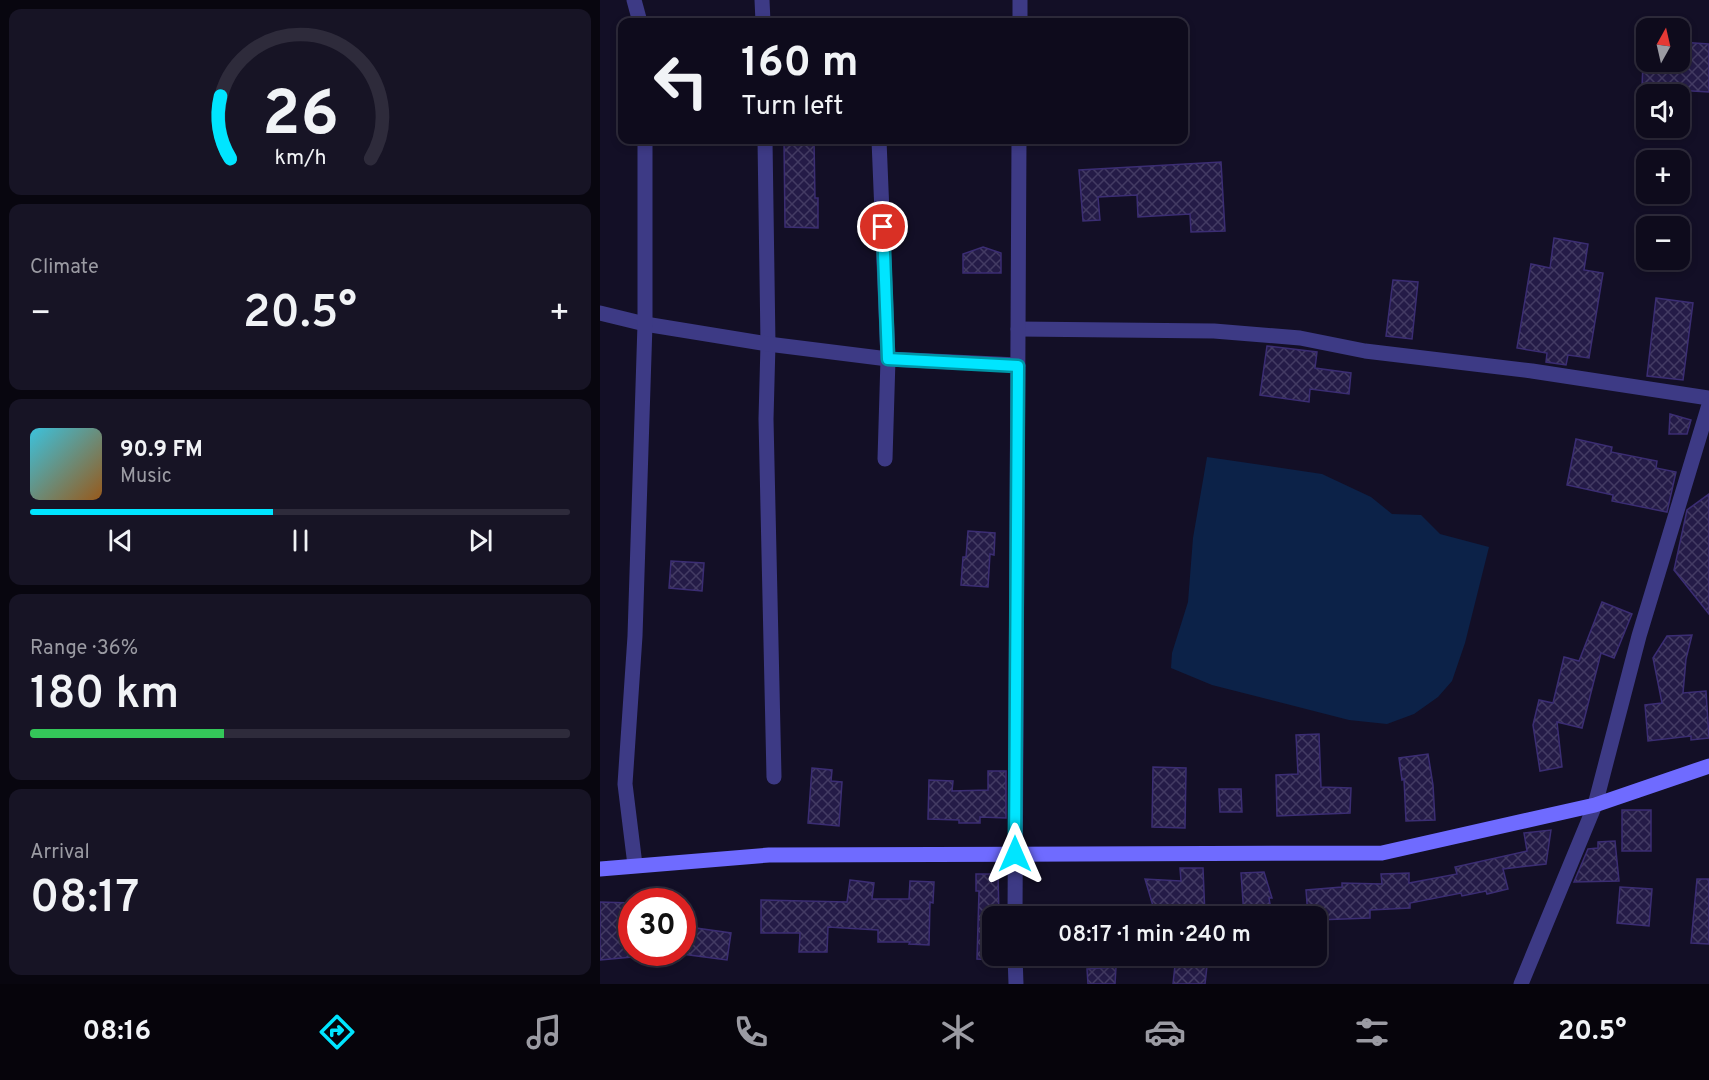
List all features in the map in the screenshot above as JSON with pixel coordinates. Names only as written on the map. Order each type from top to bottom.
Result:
[{"type":"main road","points":[[600,869],[769,855],[1382,853],[1595,805],[1709,766]]},
{"type":"street","points":[[634,0],[639,18]]},
{"type":"street","points":[[762,0],[763,18]]},
{"type":"street","points":[[1020,0],[1020,18]]},
{"type":"street","points":[[635,865],[625,784],[635,636],[645,324],[645,144]]},
{"type":"street","points":[[765,144],[768,344],[765,419],[774,777]]},
{"type":"street","points":[[879,144],[888,359],[885,459]]},
{"type":"street","points":[[1015,906],[1019,144]]},
{"type":"street","points":[[600,313],[645,324],[768,344],[888,359],[1018,366]]},
{"type":"street","points":[[1018,329],[1214,331],[1300,338],[1365,351],[1532,371],[1709,398]]},
{"type":"street","points":[[1521,984],[1595,805],[1639,636],[1709,405]]},
{"type":"street","points":[[1015,966],[1016,984]]},
{"type":"water","points":[[1207,457],[1322,474],[1371,497],[1392,514],[1421,515],[1440,534],[1489,547],[1465,643],[1452,681],[1438,697],[1414,714],[1387,724],[1349,720],[1212,685],[1171,668],[1172,653],[1188,602],[1193,538]]},
{"type":"building","points":[[1690,43],[1709,44],[1709,92],[1690,91],[1690,84],[1642,84],[1643,72],[1690,72]]},
{"type":"building","points":[[784,144],[814,144],[818,228],[785,227]]},
{"type":"building","points":[[1221,162],[1225,231],[1191,232],[1190,214],[1138,217],[1137,195],[1098,197],[1100,220],[1083,221],[1079,170]]},
{"type":"building","points":[[1554,238],[1588,244],[1584,270],[1603,273],[1589,358],[1568,355],[1566,365],[1546,362],[1547,353],[1517,348],[1531,264],[1550,268]]},
{"type":"building","points":[[983,247],[1001,253],[1001,273],[963,273],[963,254]]},
{"type":"building","points":[[1393,280],[1418,282],[1412,339],[1386,336]]},
{"type":"building","points":[[1656,298],[1693,303],[1683,380],[1647,376]]},
{"type":"building","points":[[1267,346],[1317,352],[1315,368],[1351,373],[1349,394],[1310,389],[1309,402],[1260,395]]},
{"type":"building","points":[[1670,414],[1691,420],[1687,434],[1669,434]]},
{"type":"building","points":[[1576,439],[1612,447],[1611,452],[1657,461],[1656,468],[1676,472],[1667,512],[1612,501],[1613,495],[1567,485]]},
{"type":"building","points":[[1709,494],[1709,614],[1674,570],[1687,510]]},
{"type":"building","points":[[968,531],[995,533],[994,555],[990,554],[988,587],[961,585]]},
{"type":"building","points":[[671,561],[704,563],[702,591],[669,588]]},
{"type":"building","points":[[1602,602],[1632,614],[1614,658],[1601,653],[1582,728],[1557,722],[1562,767],[1540,771],[1533,725],[1539,700],[1553,703],[1564,657],[1579,661]]},
{"type":"building","points":[[1692,635],[1686,659],[1683,693],[1706,691],[1709,738],[1691,740],[1691,736],[1648,741],[1645,705],[1662,703],[1653,658],[1667,636]]},
{"type":"building","points":[[1319,734],[1321,787],[1351,788],[1350,813],[1277,816],[1276,775],[1298,774],[1296,735]]},
{"type":"building","points":[[1428,754],[1435,820],[1406,821],[1404,779],[1402,780],[1399,758]]},
{"type":"building","points":[[1153,767],[1186,768],[1185,828],[1152,827]]},
{"type":"building","points":[[812,768],[832,770],[831,781],[842,782],[839,826],[808,823]]},
{"type":"building","points":[[988,771],[1006,771],[1006,818],[980,817],[980,823],[928,819],[929,780],[953,781],[952,791],[988,790]]},
{"type":"building","points":[[1219,789],[1241,789],[1242,812],[1220,812]]},
{"type":"building","points":[[1622,810],[1651,810],[1651,851],[1622,851]]},
{"type":"building","points":[[1551,830],[1546,864],[1503,869],[1508,889],[1487,894],[1486,891],[1462,896],[1461,893],[1410,903],[1410,908],[1370,910],[1370,918],[1327,920],[1327,906],[1307,906],[1306,890],[1342,887],[1342,883],[1382,884],[1381,874],[1409,873],[1409,883],[1457,874],[1455,867],[1527,851],[1524,833]]},
{"type":"building","points":[[1615,841],[1619,881],[1574,882],[1588,849],[1598,848],[1598,842]]},
{"type":"building","points":[[1180,868],[1203,868],[1205,906],[1153,906],[1145,879],[1181,881]]},
{"type":"building","points":[[1264,872],[1272,898],[1269,898],[1270,906],[1243,906],[1241,873]]},
{"type":"building","points":[[976,874],[998,874],[999,906],[982,906],[982,959],[977,959],[979,891],[976,891]]},
{"type":"building","points":[[1697,879],[1709,879],[1709,944],[1691,943]]},
{"type":"building","points":[[850,880],[874,883],[872,899],[909,899],[910,881],[934,882],[933,903],[930,902],[929,945],[909,944],[910,942],[878,942],[878,930],[828,927],[827,952],[799,952],[800,933],[761,933],[761,900],[847,902]]},
{"type":"building","points":[[1620,887],[1652,889],[1649,926],[1617,923]]},
{"type":"building","points":[[600,902],[618,903],[618,958],[600,960]]},
{"type":"building","points":[[696,928],[731,933],[727,960],[696,956]]},
{"type":"building","points":[[1175,966],[1207,966],[1205,984],[1173,984]]},
{"type":"building","points":[[1116,967],[1115,984],[1088,984],[1087,969]]},
{"type":"route","points":[[883,227],[888,359],[1018,366],[1015,854]]}]
